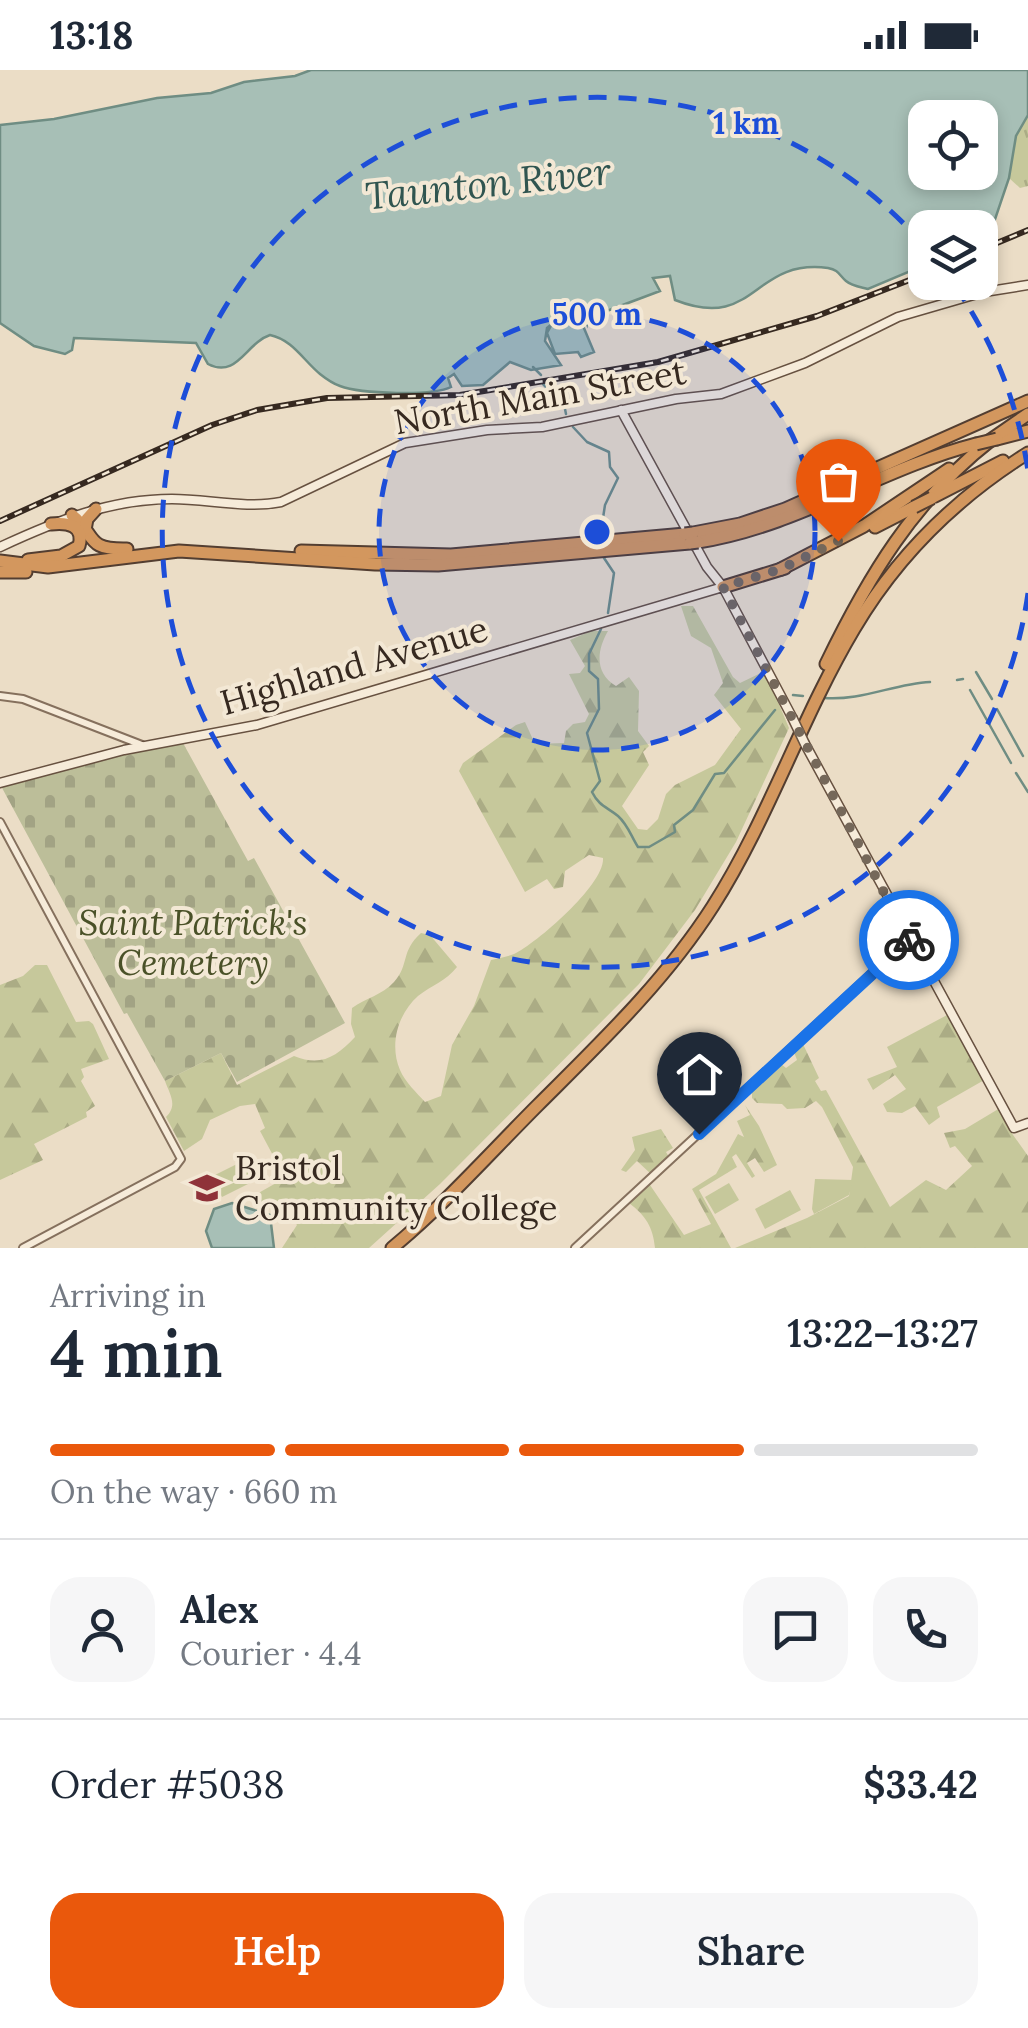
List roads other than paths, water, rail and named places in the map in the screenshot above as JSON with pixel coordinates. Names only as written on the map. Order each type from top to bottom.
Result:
[{"type":"highway","points":[[51,524],[68,524],[104,548],[181,546],[451,555],[691,538],[785,510],[1028,401]]},
{"type":"highway","points":[[781,569],[881,515],[1028,414]]},
{"type":"highway","points":[[0,552],[37,567],[146,552],[184,551],[364,563],[449,564],[691,538],[780,521],[916,463],[1028,431]]},
{"type":"highway","points":[[380,1248],[440,1194],[619,1012],[681,940],[737,849],[874,569],[932,494],[995,438]]},
{"type":"highway","points":[[723,587],[825,552],[1028,450]]},
{"type":"highway","points":[[392,1248],[451,1194],[669,968],[740,861],[841,651],[880,588],[944,516],[1028,450]]},
{"type":"highway","points":[[19,560],[70,553],[80,544],[85,522],[96,509]]},
{"type":"highway","points":[[72,515],[83,532]]},
{"type":"highway","points":[[0,552],[19,560],[57,561],[139,548]]},
{"type":"highway","points":[[0,572],[72,563]]},
{"type":"main road","name":"North Main Street","points":[[0,552],[51,524],[96,509],[160,499],[272,504],[405,442],[487,430],[542,427],[729,392],[805,364],[898,316],[960,298],[1028,285]]},
{"type":"main road","points":[[620,410],[706,567],[723,587],[1014,1128],[1028,1123]]},
{"type":"main road","name":"Highland Avenue","points":[[149,745],[280,719],[723,587]]},
{"type":"main road","points":[[0,783],[149,745]]},
{"type":"street","name":"Highland Avenue","points":[[0,696],[20,698],[130,742],[149,745]]},
{"type":"street","points":[[0,822],[178,1152],[180,1164],[23,1248]]},
{"type":"street","points":[[575,1248],[909,939]]},
{"type":"water","name":"Taunton River","points":[[311,70],[1028,70],[1028,115],[1016,136],[1009,178],[998,210],[908,210],[908,272],[868,289],[848,283],[832,269],[803,268],[783,273],[739,301],[722,307],[675,300],[670,276],[653,278],[660,291],[588,318],[587,324],[585,319],[581,321],[594,352],[581,357],[578,352],[555,354],[547,333],[552,324],[547,328],[545,341],[561,365],[531,370],[510,362],[483,385],[462,386],[454,374],[448,378],[451,387],[429,392],[350,389],[327,379],[291,346],[270,335],[234,364],[218,367],[208,364],[196,343],[74,338],[72,350],[65,354],[34,346],[0,323],[0,125],[54,119],[157,98],[211,93],[244,82],[295,76]]},
{"type":"water","points":[[232,1203],[270,1215],[274,1248],[212,1248],[206,1231],[214,1209]]},
{"type":"waterway","points":[[533,367],[541,375]]},
{"type":"waterway","points":[[543,384],[551,392],[562,394],[566,414]]},
{"type":"waterway","points":[[573,427],[587,442],[609,452],[610,467],[618,478],[605,505],[601,531]]},
{"type":"waterway","points":[[604,558],[614,573],[608,613]]},
{"type":"waterway","points":[[601,629],[589,654],[589,671],[598,679],[599,709],[587,733],[600,781],[592,792],[621,819],[638,847],[649,847],[675,832],[674,825],[693,810],[715,774],[724,773],[775,710]]},
{"type":"waterway","points":[[976,672],[992,699]]},
{"type":"waterway","points":[[957,680],[963,679]]},
{"type":"waterway","points":[[824,698],[851,697],[930,682]]},
{"type":"waterway","points":[[970,690],[1011,763]]},
{"type":"waterway","points":[[793,695],[803,696]]},
{"type":"waterway","points":[[997,709],[1023,756]]},
{"type":"waterway","points":[[1016,773],[1028,792]]},
{"type":"railway","points":[[998,242],[1028,230]]},
{"type":"railway","points":[[0,521],[212,425],[257,410],[327,398],[460,395],[658,362],[817,316],[908,281]]},
{"type":"place","name":"Bristol Community College","points":[[207,1188]]},
{"type":"park label","name":"Saint Patrick's Cemetery","points":[[193,943]]}]
